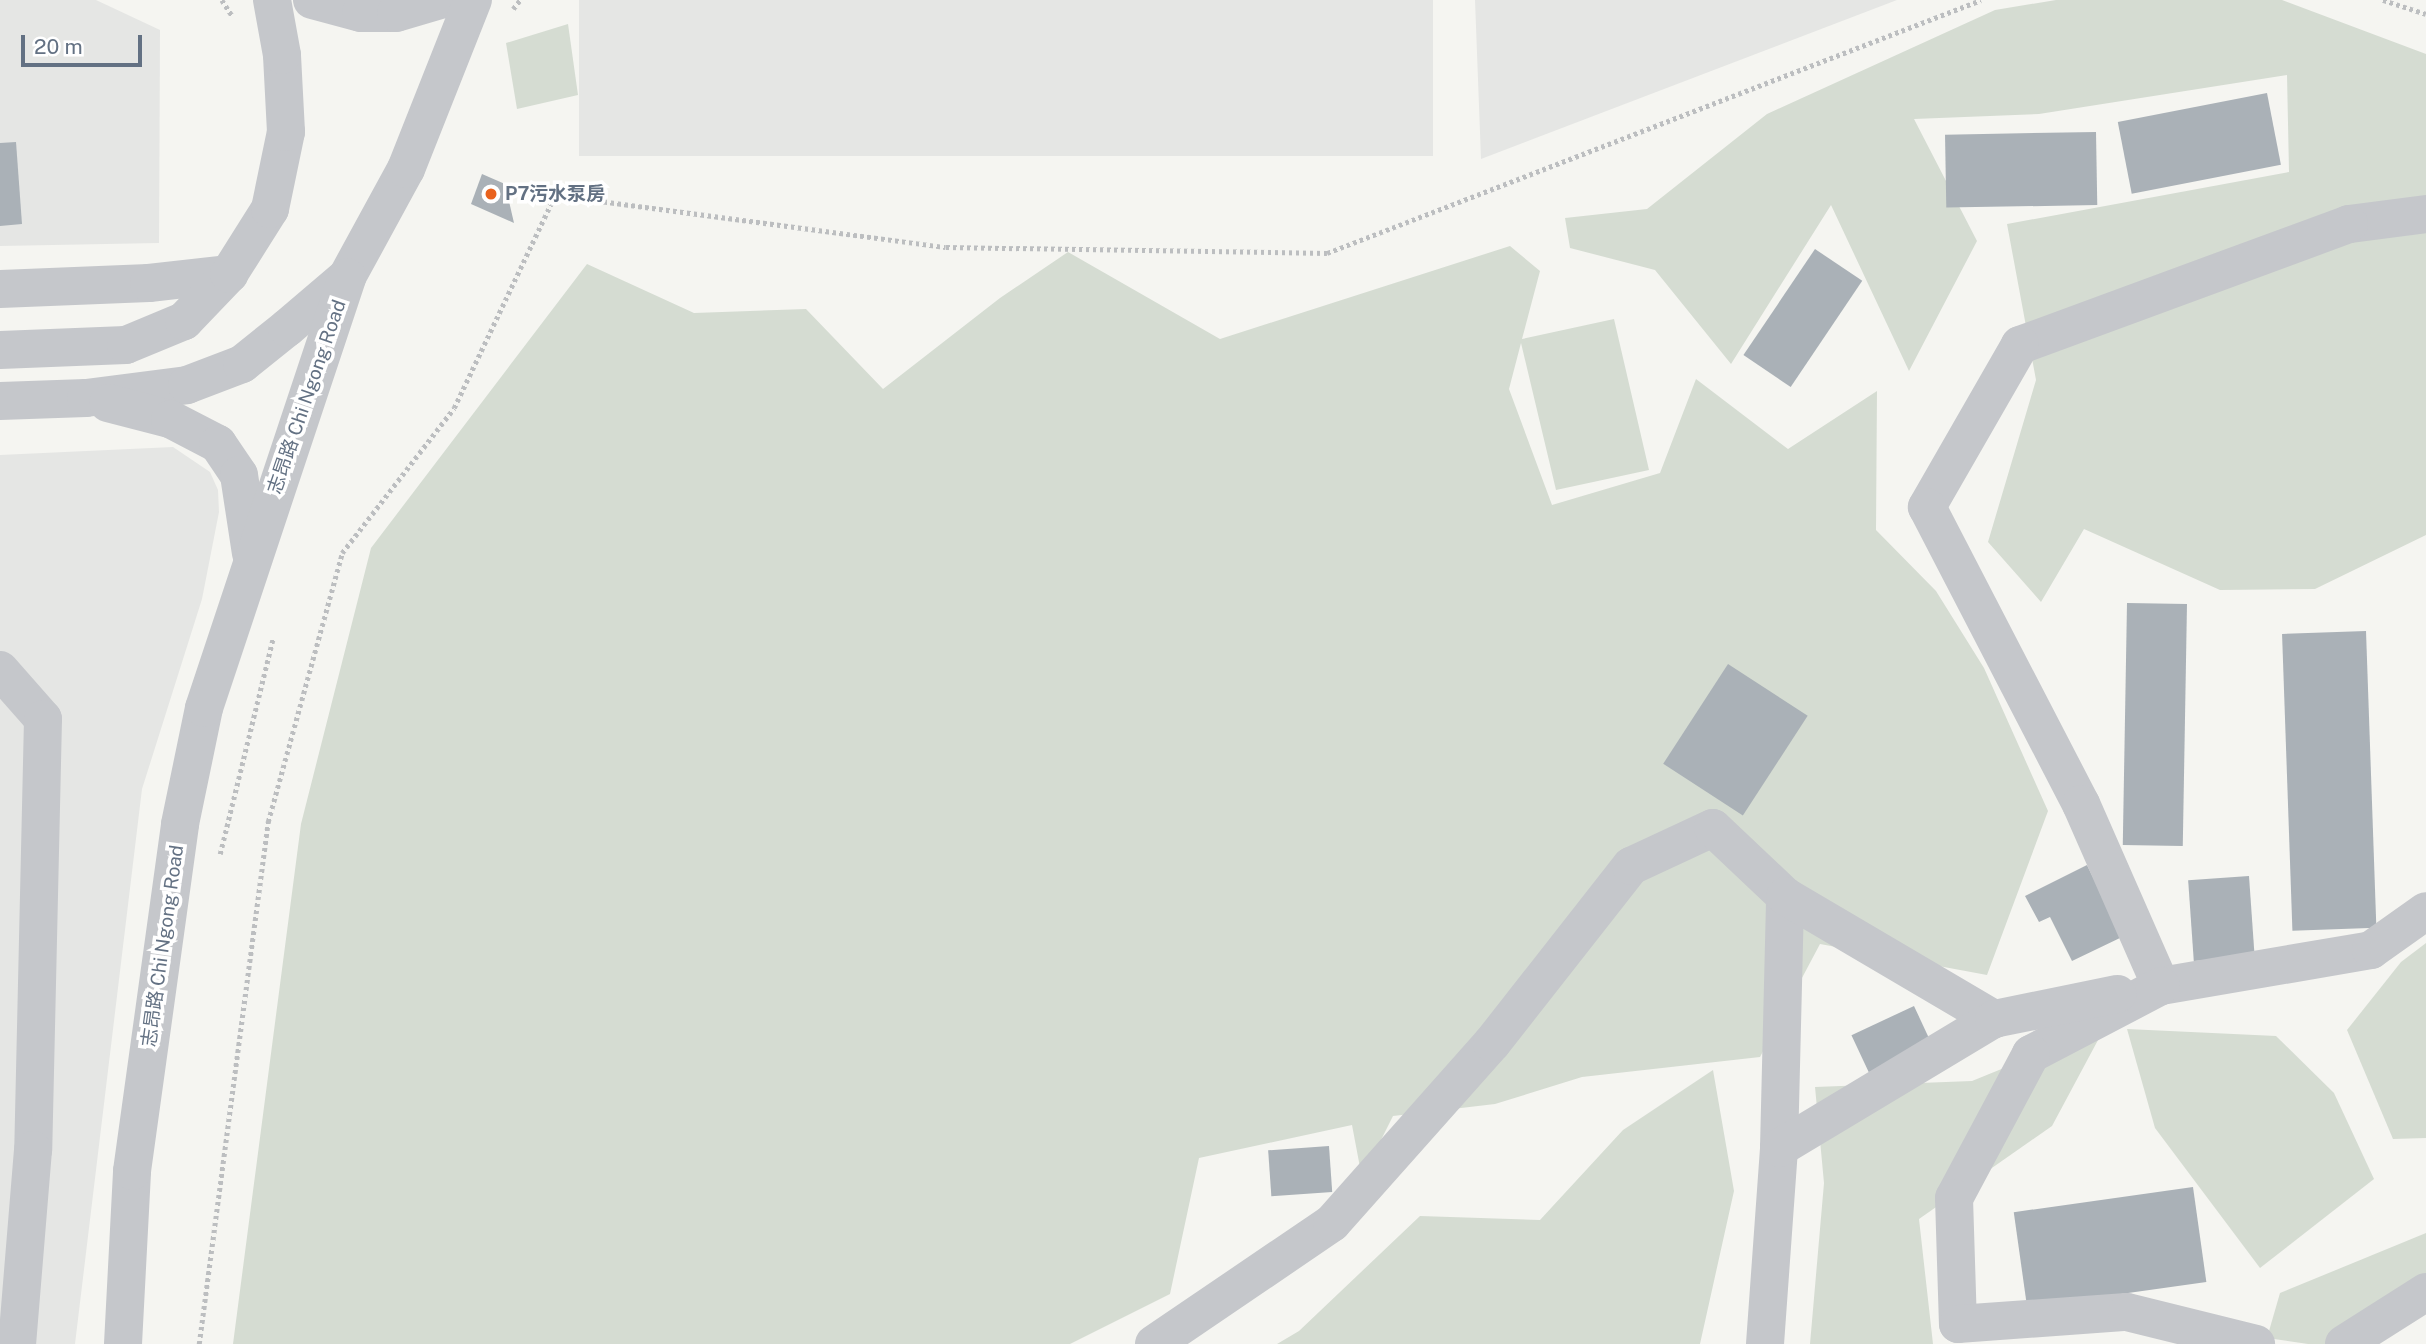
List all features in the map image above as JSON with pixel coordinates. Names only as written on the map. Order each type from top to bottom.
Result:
[{"type":"street","points":[[0,349],[126,345],[184,321],[229,274],[270,209],[286,132],[282,55],[272,0]]},
{"type":"street","points":[[312,0],[373,13],[396,13],[440,0]]},
{"type":"street","points":[[0,401],[86,398],[187,385],[242,364],[347,277],[488,10]]},
{"type":"street","points":[[2161,986],[2081,804],[1927,507],[2020,345],[2349,224],[2426,214]]},
{"type":"street","points":[[0,289],[149,283],[229,274]]},
{"type":"street","name":"志昂路 Chi Ngong Road","points":[[123,1344],[132,1171],[180,824],[204,708],[252,556],[347,277]]},
{"type":"street","name":"志昂路 Chi Ngong Road","points":[[86,398],[170,419],[218,444],[239,475],[252,556]]},
{"type":"street","points":[[0,670],[43,719],[33,1150],[17,1344]]},
{"type":"street","points":[[1154,1344],[1332,1223],[1492,1044],[1631,866],[1713,828],[1785,896],[1994,1019]]},
{"type":"street","points":[[1765,1344],[1779,1149],[1785,896]]},
{"type":"street","points":[[1779,1149],[1994,1019],[2161,986],[2371,950],[2426,911]]},
{"type":"street","points":[[2161,986],[2031,1054],[1954,1198],[1958,1324],[2127,1312],[2256,1344]]},
{"type":"street","points":[[2344,1344],[2426,1292]]},
{"type":"path","points":[[222,0],[237,24]]},
{"type":"path","points":[[488,10],[520,0]]},
{"type":"path","points":[[199,1344],[268,822],[342,553],[454,408],[555,195],[946,247],[1327,253],[1981,0]]},
{"type":"path","points":[[2383,0],[2426,14]]},
{"type":"path","points":[[218,860],[276,625]]},
{"type":"shaded area","points":[[0,0],[96,0],[160,30],[159,243],[0,246]]},
{"type":"shaded area","points":[[579,0],[1433,0],[1433,156],[579,156]]},
{"type":"shaded area","points":[[1475,0],[1897,0],[1481,159]]},
{"type":"shaded area","points":[[2056,0],[2282,0],[2426,54],[2426,535],[2315,589],[2220,590],[2084,529],[2041,602],[1988,542],[2036,380],[2007,224],[2289,172],[2287,75],[2039,114],[1914,119],[1977,241],[1909,371],[1831,205],[1731,364],[1655,270],[1570,248],[1565,218],[1647,209],[1767,114],[1995,10]]},
{"type":"shaded area","points":[[568,24],[578,95],[517,109],[506,43]]},
{"type":"shaded area","points":[[1510,246],[1540,271],[1522,339],[1614,319],[1649,470],[1556,490],[1521,343],[1509,389],[1552,505],[1660,473],[1696,379],[1788,449],[1877,391],[1876,530],[1936,591],[1984,668],[2048,811],[1987,975],[1820,944],[1760,1057],[1582,1077],[1495,1104],[1393,1116],[1362,1178],[1352,1125],[1199,1158],[1170,1294],[1070,1344],[233,1344],[301,824],[371,548],[587,264],[694,313],[806,309],[883,389],[1000,298],[1068,252],[1220,339]]},
{"type":"shaded area","points":[[173,447],[210,472],[218,490],[219,512],[202,599],[142,789],[75,1344],[0,1344],[0,455]]},
{"type":"shaded area","points":[[2426,943],[2426,1138],[2393,1139],[2347,1030],[2401,962]]},
{"type":"shaded area","points":[[2105,1027],[2052,1126],[1919,1219],[1933,1344],[1810,1344],[1824,1183],[1815,1087],[1972,1081]]},
{"type":"shaded area","points":[[2127,1029],[2276,1036],[2334,1093],[2374,1179],[2260,1268],[2155,1128]]},
{"type":"shaded area","points":[[1713,1070],[1734,1191],[1700,1344],[1277,1344],[1299,1331],[1420,1216],[1540,1220],[1623,1130]]},
{"type":"shaded area","points":[[2426,1233],[2426,1295],[2370,1344],[2308,1344],[2267,1338],[2280,1293]]},
{"type":"building","points":[[2267,93],[2281,165],[2132,194],[2118,122]]},
{"type":"building","points":[[2096,132],[2097,205],[1946,208],[1945,135]]},
{"type":"building","points":[[16,142],[22,224],[0,226],[0,143]]},
{"type":"building","name":"P7污水泵房","points":[[482,174],[505,184],[514,223],[471,204]]},
{"type":"building","points":[[1815,249],[1862,281],[1791,387],[1743,355]]},
{"type":"building","points":[[2127,603],[2187,604],[2183,846],[2123,845]]},
{"type":"building","points":[[2366,631],[2376,928],[2292,931],[2282,634]]},
{"type":"building","points":[[1728,664],[1808,716],[1743,816],[1663,764]]},
{"type":"building","points":[[2087,865],[2122,937],[2072,961],[2050,917],[2039,922],[2025,896]]},
{"type":"building","points":[[2249,876],[2255,957],[2194,961],[2188,880]]},
{"type":"building","points":[[1914,1006],[1931,1043],[1869,1072],[1851,1035]]},
{"type":"building","points":[[1329,1146],[1332,1192],[1271,1196],[1268,1150]]},
{"type":"building","points":[[2193,1187],[2206,1282],[2027,1307],[2014,1212]]},
{"type":"place","name":"P7污水泵房","points":[[491,194]]}]
